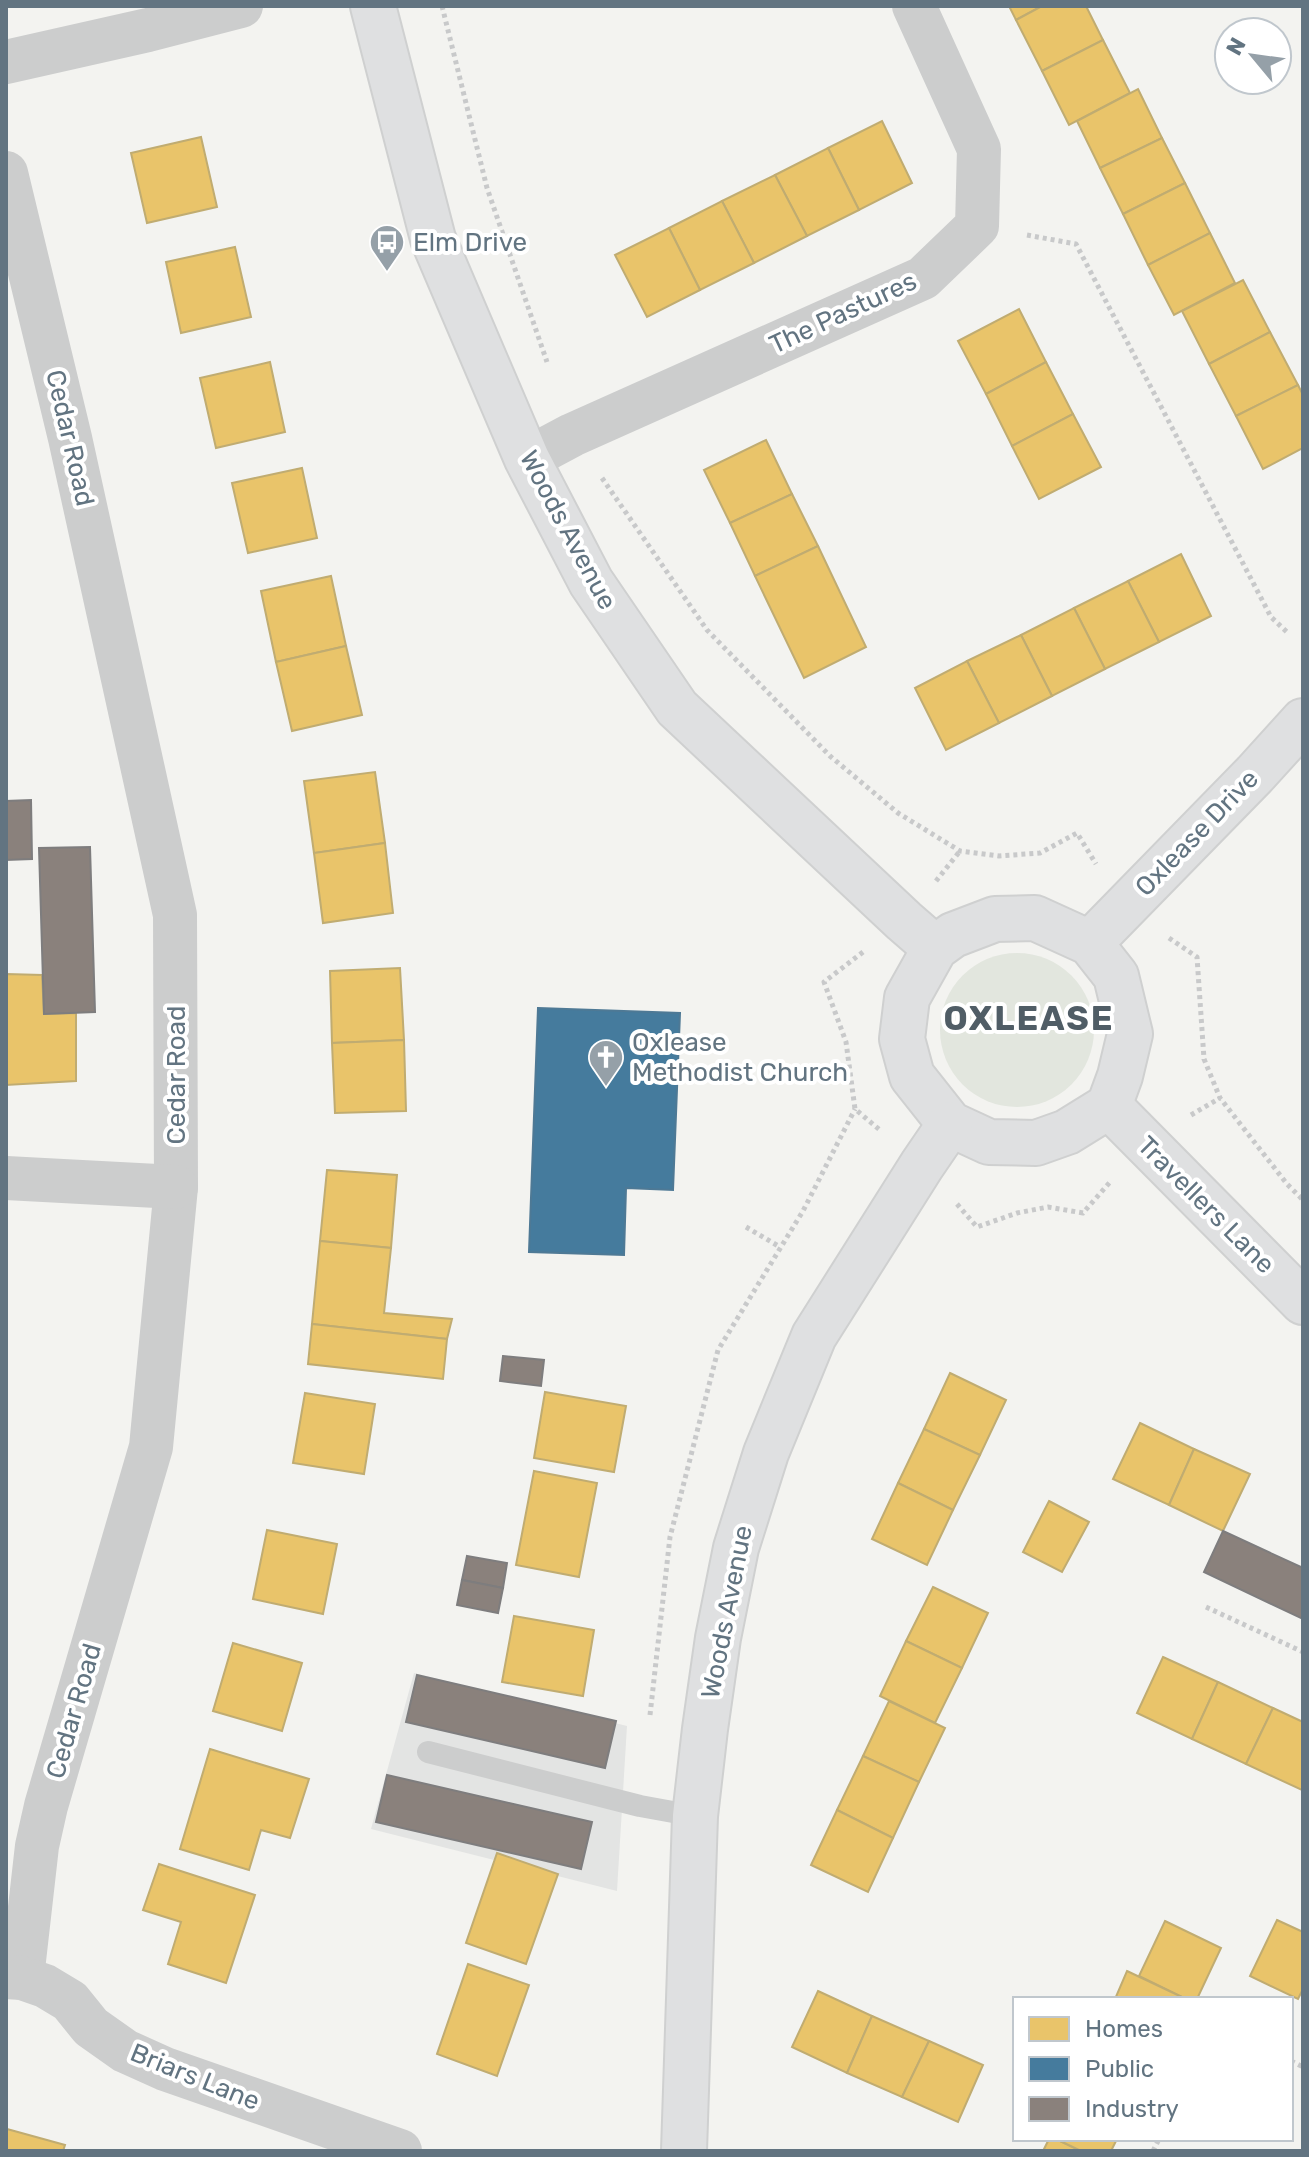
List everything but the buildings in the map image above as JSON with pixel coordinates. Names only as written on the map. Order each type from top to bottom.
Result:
[{"type":"street","points":[[6,62],[241,6]]},
{"type":"street","name":"Woods Avenue","points":[[373,6],[433,239],[527,459],[591,582],[677,708],[935,948]]},
{"type":"street","points":[[914,6],[979,149],[977,226]]},
{"type":"street","name":"Cedar Road","points":[[6,173],[70,438],[175,915],[176,1187],[151,1447],[46,1806],[14,1978]]},
{"type":"street","name":"The Pastures","points":[[527,459],[572,435],[923,278],[977,226]]},
{"type":"street","name":"Oxlease Drive","points":[[1090,943],[1303,721]]},
{"type":"street","points":[[1035,918],[1090,943],[1116,976],[1130,1034],[1109,1106],[1067,1132],[1036,1143],[989,1142],[950,1124],[912,1076],[902,1039],[907,998],[935,948],[953,935],[995,919],[1035,918]]},
{"type":"street","name":"Travellers Lane","points":[[1109,1106],[1303,1302]]},
{"type":"street","name":"Woods Avenue","points":[[684,2151],[695,1816],[718,1638],[736,1548],[766,1453],[814,1336],[950,1124]]},
{"type":"street","points":[[6,1178],[176,1187]]},
{"type":"street","name":"Briars Lane","points":[[14,1978],[45,1986],[70,2001],[91,2027],[125,2051],[165,2069],[400,2151]]},
{"type":"lane","points":[[428,1752],[640,1806],[695,1816]]},
{"type":"path","points":[[442,6],[487,188],[572,435],[707,630],[830,756],[898,813],[960,851],[999,856],[1040,853],[1077,833],[1124,909],[1197,957],[1204,1059],[1220,1098],[1303,1200]]},
{"type":"path","points":[[977,226],[1076,244],[1271,617],[1289,634]]},
{"type":"path","points":[[698,1425],[718,1350],[803,1211],[855,1109]]},
{"type":"path","points":[[746,1227],[780,1247]]},
{"type":"path","points":[[1206,1607],[1303,1652]]},
{"type":"shaded area","points":[[1017,953],[1046,959],[1071,976],[1088,1001],[1094,1030],[1088,1059],[1071,1084],[1046,1101],[1017,1107],[988,1101],[963,1084],[946,1059],[940,1030],[946,1001],[963,976],[988,959]]},
{"type":"shaded area","points":[[414,1673],[627,1726],[617,1891],[371,1829]]},
{"type":"place","name":"Elm Drive","points":[[387,273]]},
{"type":"place","name":"Oxlease Methodist Church","points":[[606,1088]]},
{"type":"district","name":"OXLEASE","points":[[1029,1018]]}]
